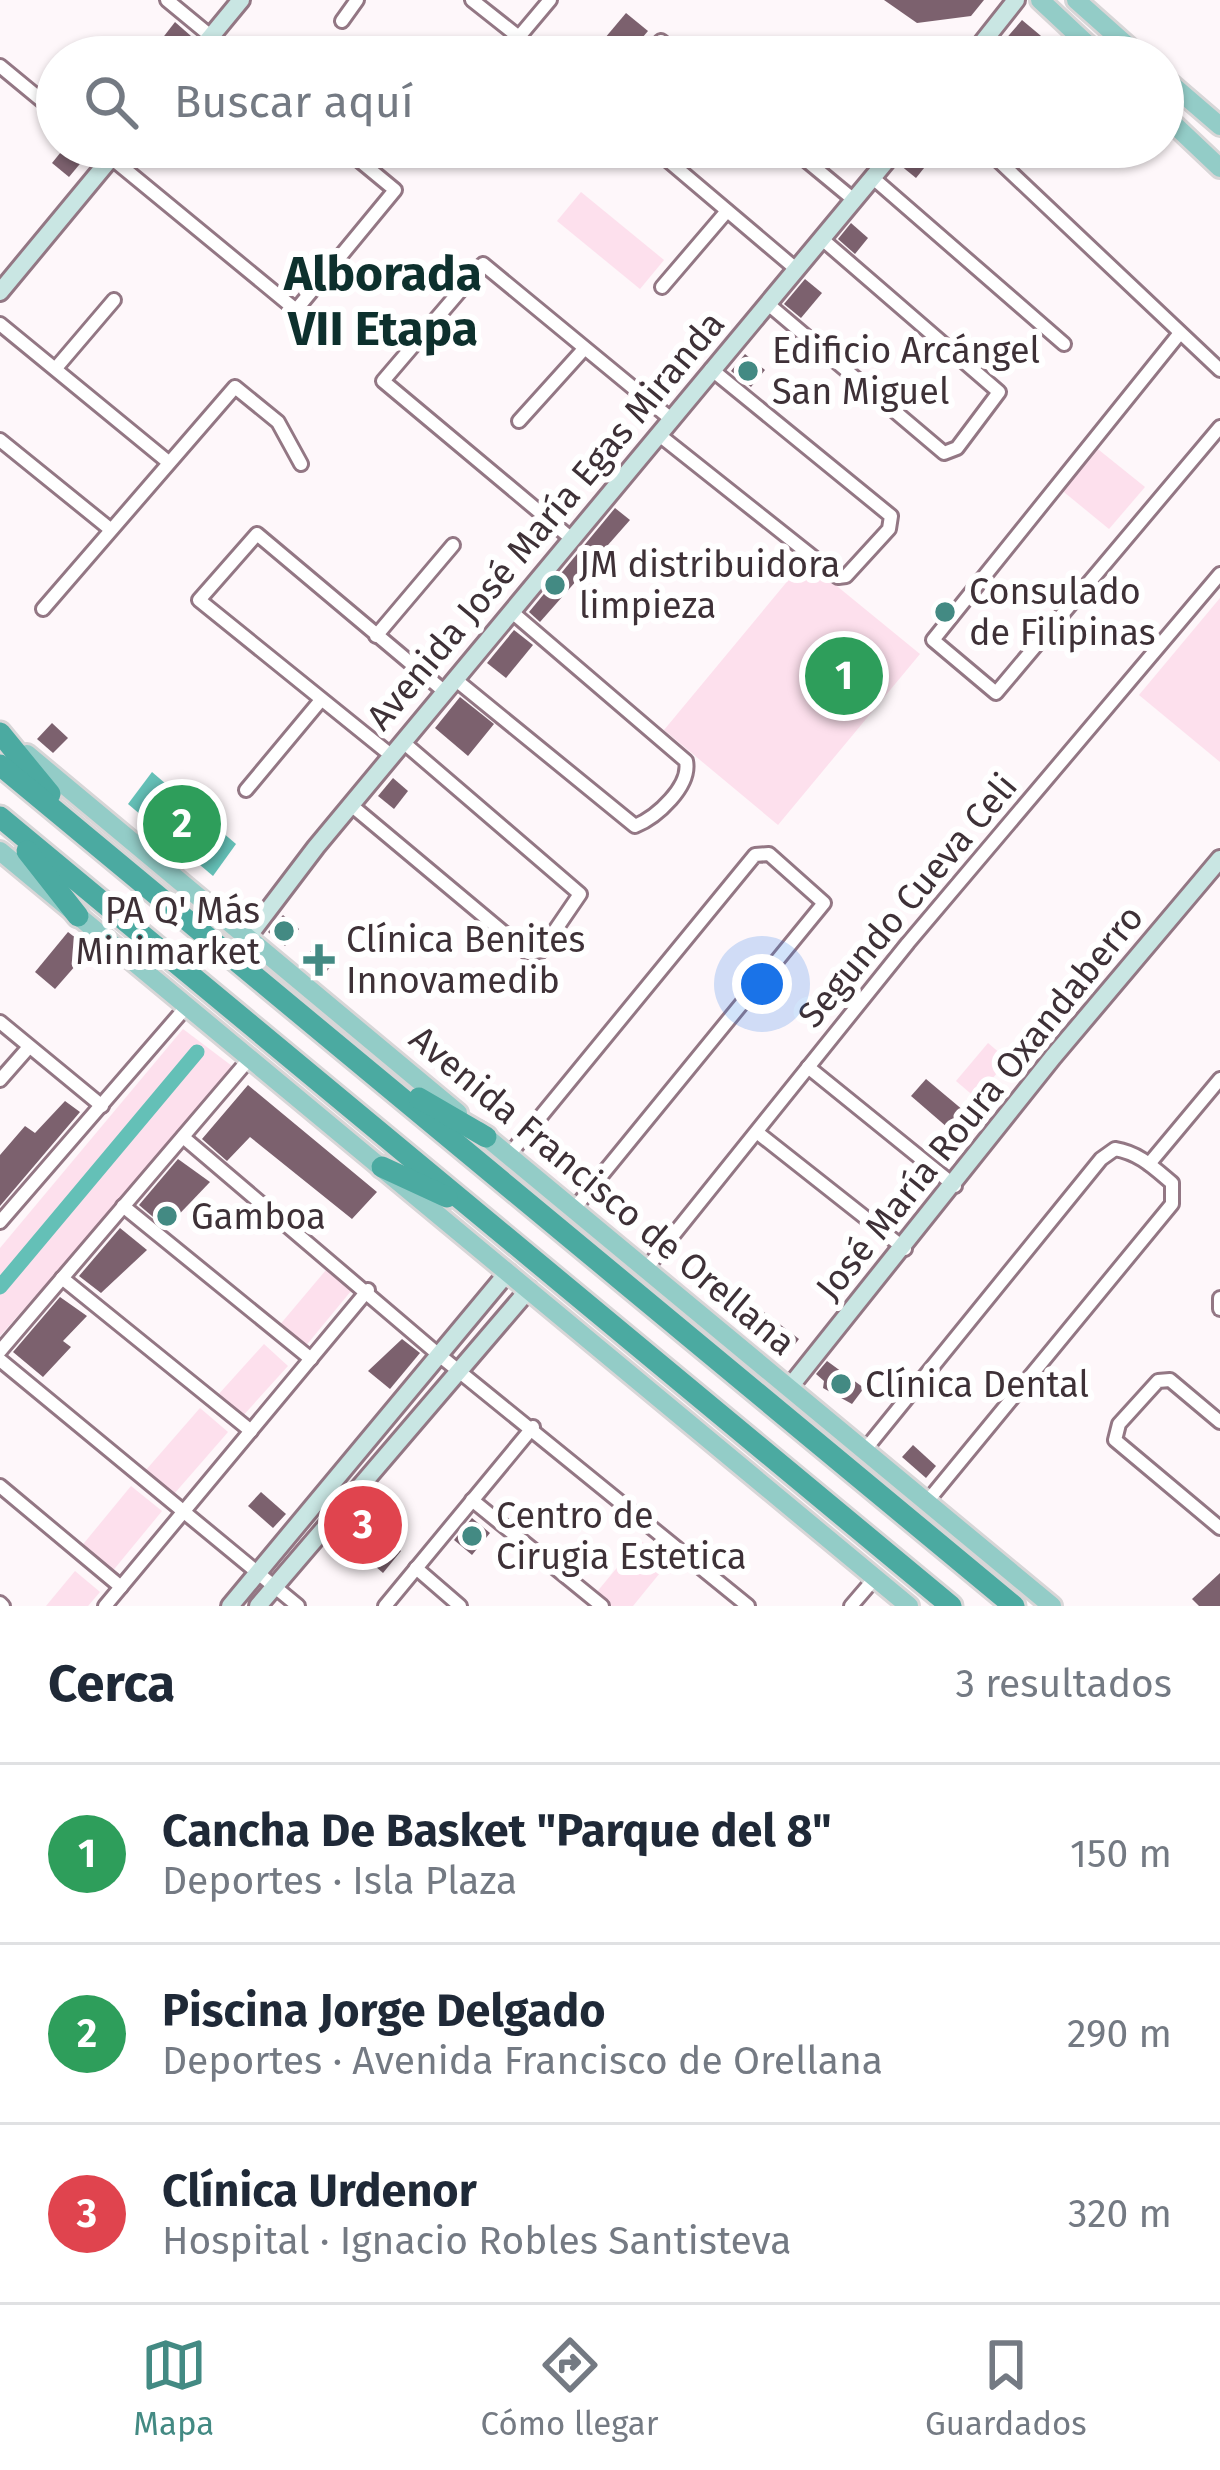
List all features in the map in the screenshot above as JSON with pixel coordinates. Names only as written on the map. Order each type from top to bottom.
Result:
[{"type":"highway","points":[[0,733],[78,826]]},
{"type":"highway","name":"Avenida Francisco de Orellana","points":[[0,765],[1014,1606]]},
{"type":"highway","points":[[0,817],[78,916]]},
{"type":"highway","points":[[0,817],[951,1606]]},
{"type":"highway","points":[[361,1064],[486,1137]]},
{"type":"highway","points":[[382,1167],[477,1211]]},
{"type":"main road","points":[[1040,0],[1079,36]]},
{"type":"main road","points":[[1076,0],[1116,36]]},
{"type":"main road","points":[[1184,95],[1220,126]]},
{"type":"main road","points":[[1184,135],[1220,168]]},
{"type":"main road","name":"Avenida Francisco de Orellana","points":[[0,733],[1046,1602]]},
{"type":"main road","points":[[0,851],[909,1606]]},
{"type":"street","points":[[167,0],[211,36],[241,0]]},
{"type":"street","points":[[342,21],[357,0]]},
{"type":"street","points":[[472,0],[517,36]]},
{"type":"street","points":[[522,36],[550,0]]},
{"type":"street","points":[[988,36],[1016,0]]},
{"type":"street","points":[[0,66],[36,96]]},
{"type":"street","points":[[0,292],[96,168]]},
{"type":"street","points":[[129,168],[296,310],[395,190],[369,168]]},
{"type":"street","points":[[677,168],[796,269]]},
{"type":"street","points":[[815,168],[854,200]]},
{"type":"street","name":"Avenida José María Egas Miranda","points":[[248,938],[351,806],[881,168]]},
{"type":"street","points":[[1006,168],[1220,370]]},
{"type":"street","points":[[873,178],[1064,344]]},
{"type":"street","points":[[662,287],[719,227],[727,211]]},
{"type":"street","points":[[768,304],[944,453],[957,448],[999,392],[822,239]]},
{"type":"street","points":[[573,540],[383,381],[483,264],[670,419]]},
{"type":"street","points":[[56,368],[114,300]]},
{"type":"street","points":[[0,324],[167,461]]},
{"type":"street","points":[[1180,333],[933,640],[996,693],[1220,427]]},
{"type":"street","points":[[519,421],[584,349]]},
{"type":"street","points":[[658,434],[838,578],[846,576],[890,529],[891,516],[711,369]]},
{"type":"street","points":[[43,608],[235,387],[278,422],[301,464]]},
{"type":"street","points":[[0,440],[110,529]]},
{"type":"street","points":[[351,806],[528,953],[542,950],[580,894],[398,749],[321,700],[200,600],[256,534],[376,636],[451,686],[635,826],[651,820],[683,782],[686,760],[512,612]]},
{"type":"street","points":[[376,636],[453,545]]},
{"type":"street","name":"Segundo Cueva Celi","points":[[646,1269],[808,1067],[1220,574]]},
{"type":"street","points":[[246,790],[321,700]]},
{"type":"street","points":[[509,1155],[754,855],[770,854],[824,903],[574,1209]]},
{"type":"street","name":"José María Roura Oxandaberro","points":[[789,1388],[905,1249],[1053,1057],[1220,859]]},
{"type":"street","points":[[0,1222],[187,1006]]},
{"type":"street","points":[[0,1022],[102,1106]]},
{"type":"street","points":[[0,1080],[29,1047]]},
{"type":"street","points":[[250,1058],[0,1355],[298,1606]]},
{"type":"street","points":[[808,1067],[955,1186]]},
{"type":"street","points":[[1149,1164],[1220,1079]]},
{"type":"street","points":[[758,1133],[905,1249]]},
{"type":"street","points":[[183,1136],[439,1355],[748,1606]]},
{"type":"street","points":[[864,1451],[1101,1159],[1114,1149],[1132,1152],[1172,1183],[1172,1204],[926,1503]]},
{"type":"street","points":[[123,1206],[310,1359]]},
{"type":"street","points":[[230,1606],[508,1272]]},
{"type":"street","points":[[62,1278],[251,1431]]},
{"type":"street","points":[[258,1606],[529,1289]]},
{"type":"street","points":[[105,1606],[368,1290]]},
{"type":"street","points":[[1220,1298],[1220,1309]]},
{"type":"street","points":[[1220,1422],[1170,1380],[1158,1381],[1119,1424],[1115,1440],[1220,1528]]},
{"type":"street","points":[[385,1606],[533,1427]]},
{"type":"street","points":[[0,1486],[121,1587]]},
{"type":"street","points":[[472,1500],[602,1606]]},
{"type":"street","points":[[416,1568],[460,1606]]},
{"type":"street","points":[[850,1606],[875,1578]]},
{"type":"shaded area","points":[[581,192],[664,260],[640,289],[557,221]]},
{"type":"shaded area","points":[[1094,446],[1145,487],[1109,529],[1059,488]]},
{"type":"shaded area","points":[[805,560],[920,654],[778,825],[664,730]]},
{"type":"shaded area","points":[[1220,598],[1220,762],[1139,695]]},
{"type":"shaded area","points":[[183,1029],[236,1069],[0,1336],[0,1248]]},
{"type":"shaded area","points":[[988,1043],[1008,1060],[976,1098],[956,1081]]},
{"type":"shaded area","points":[[326,1270],[351,1291],[304,1348],[278,1327]]},
{"type":"shaded area","points":[[264,1344],[288,1366],[241,1418],[217,1396]]},
{"type":"shaded area","points":[[200,1408],[228,1432],[174,1494],[146,1470]]},
{"type":"shaded area","points":[[131,1486],[162,1511],[111,1573],[80,1548]]},
{"type":"shaded area","points":[[640,1540],[668,1563],[633,1606],[612,1606],[596,1593]]},
{"type":"shaded area","points":[[75,1571],[100,1592],[88,1606],[46,1606]]},
{"type":"water","points":[[152,772],[236,844],[213,876],[128,804]]},
{"type":"building","points":[[884,0],[984,0],[971,16],[917,23]]},
{"type":"building","points":[[626,13],[648,31],[644,36],[607,36]]},
{"type":"building","points":[[1022,20],[1041,36],[1008,36]]},
{"type":"building","points":[[175,22],[191,36],[164,36]]},
{"type":"building","points":[[904,168],[924,168],[916,178]]},
{"type":"building","points":[[851,223],[868,238],[855,254],[838,239]]},
{"type":"building","points":[[805,279],[822,293],[801,318],[784,304]]},
{"type":"building","name":"Edificio Arcángel San Miguel","points":[[745,354],[765,370],[751,387],[731,371]]},
{"type":"building","points":[[615,508],[630,520],[540,622],[529,612]]},
{"type":"building","points":[[514,630],[533,645],[506,678],[487,663]]},
{"type":"building","points":[[460,697],[494,724],[468,756],[435,728]]},
{"type":"building","points":[[52,723],[68,738],[53,753],[37,739]]},
{"type":"building","points":[[393,778],[408,791],[394,809],[378,796]]},
{"type":"building","name":"PA Q' Más Minimarket","points":[[283,915],[299,929],[285,946],[268,932]]},
{"type":"building","points":[[68,932],[90,949],[55,989],[35,972]]},
{"type":"building","name":"Clínica Benites Innovamedib","points":[[317,944],[336,960],[322,977],[303,960]]},
{"type":"building","points":[[926,1079],[970,1116],[955,1134],[911,1096]]},
{"type":"building","points":[[248,1085],[377,1192],[352,1219],[250,1137],[227,1161],[202,1139]]},
{"type":"building","points":[[65,1101],[80,1112],[0,1206],[0,1155],[25,1126],[35,1133]]},
{"type":"building","points":[[178,1159],[210,1182],[166,1228],[139,1205]]},
{"type":"building","points":[[120,1228],[147,1250],[101,1293],[79,1276]]},
{"type":"building","points":[[60,1297],[87,1316],[63,1341],[71,1347],[43,1377],[13,1352]]},
{"type":"building","points":[[760,1309],[799,1339],[783,1360],[744,1329]]},
{"type":"building","points":[[402,1339],[420,1353],[390,1389],[368,1371]]},
{"type":"building","name":"Clínica Dental","points":[[827,1361],[864,1388],[852,1404],[823,1388],[824,1381],[816,1374]]},
{"type":"building","points":[[913,1445],[936,1466],[926,1478],[902,1457]]},
{"type":"building","points":[[261,1492],[286,1514],[273,1528],[248,1506]]},
{"type":"building","points":[[359,1508],[401,1551],[383,1573],[337,1533]]},
{"type":"building","name":"Centro de Cirugia Estetica","points":[[472,1518],[490,1533],[472,1555],[454,1540]]},
{"type":"building","points":[[1220,1573],[1220,1606],[1199,1606],[1192,1599]]},
{"type":"waterway","points":[[0,1287],[197,1052]]},
{"type":"place","name":"Edificio Arcángel San Miguel","points":[[748,371]]},
{"type":"place","name":"JM distribuidora limpieza","points":[[555,585]]},
{"type":"place","name":"Consulado de Filipinas","points":[[945,612]]},
{"type":"place","name":"Cancha De Basket \"Parque del 8\"","points":[[844,676]]},
{"type":"place","name":"Piscina Jorge Delgado","points":[[182,824]]},
{"type":"place","name":"PA Q' Más Minimarket","points":[[284,931]]},
{"type":"place","name":"Clínica Benites Innovamedib","points":[[319,960]]},
{"type":"place","name":"Gamboa","points":[[167,1216]]},
{"type":"place","name":"Clínica Dental","points":[[841,1384]]},
{"type":"place","name":"Clínica Urdenor","points":[[363,1525]]},
{"type":"place","name":"Centro de Cirugia Estetica","points":[[472,1536]]},
{"type":"district","name":"Alborada VII Etapa","points":[[383,300]]}]
